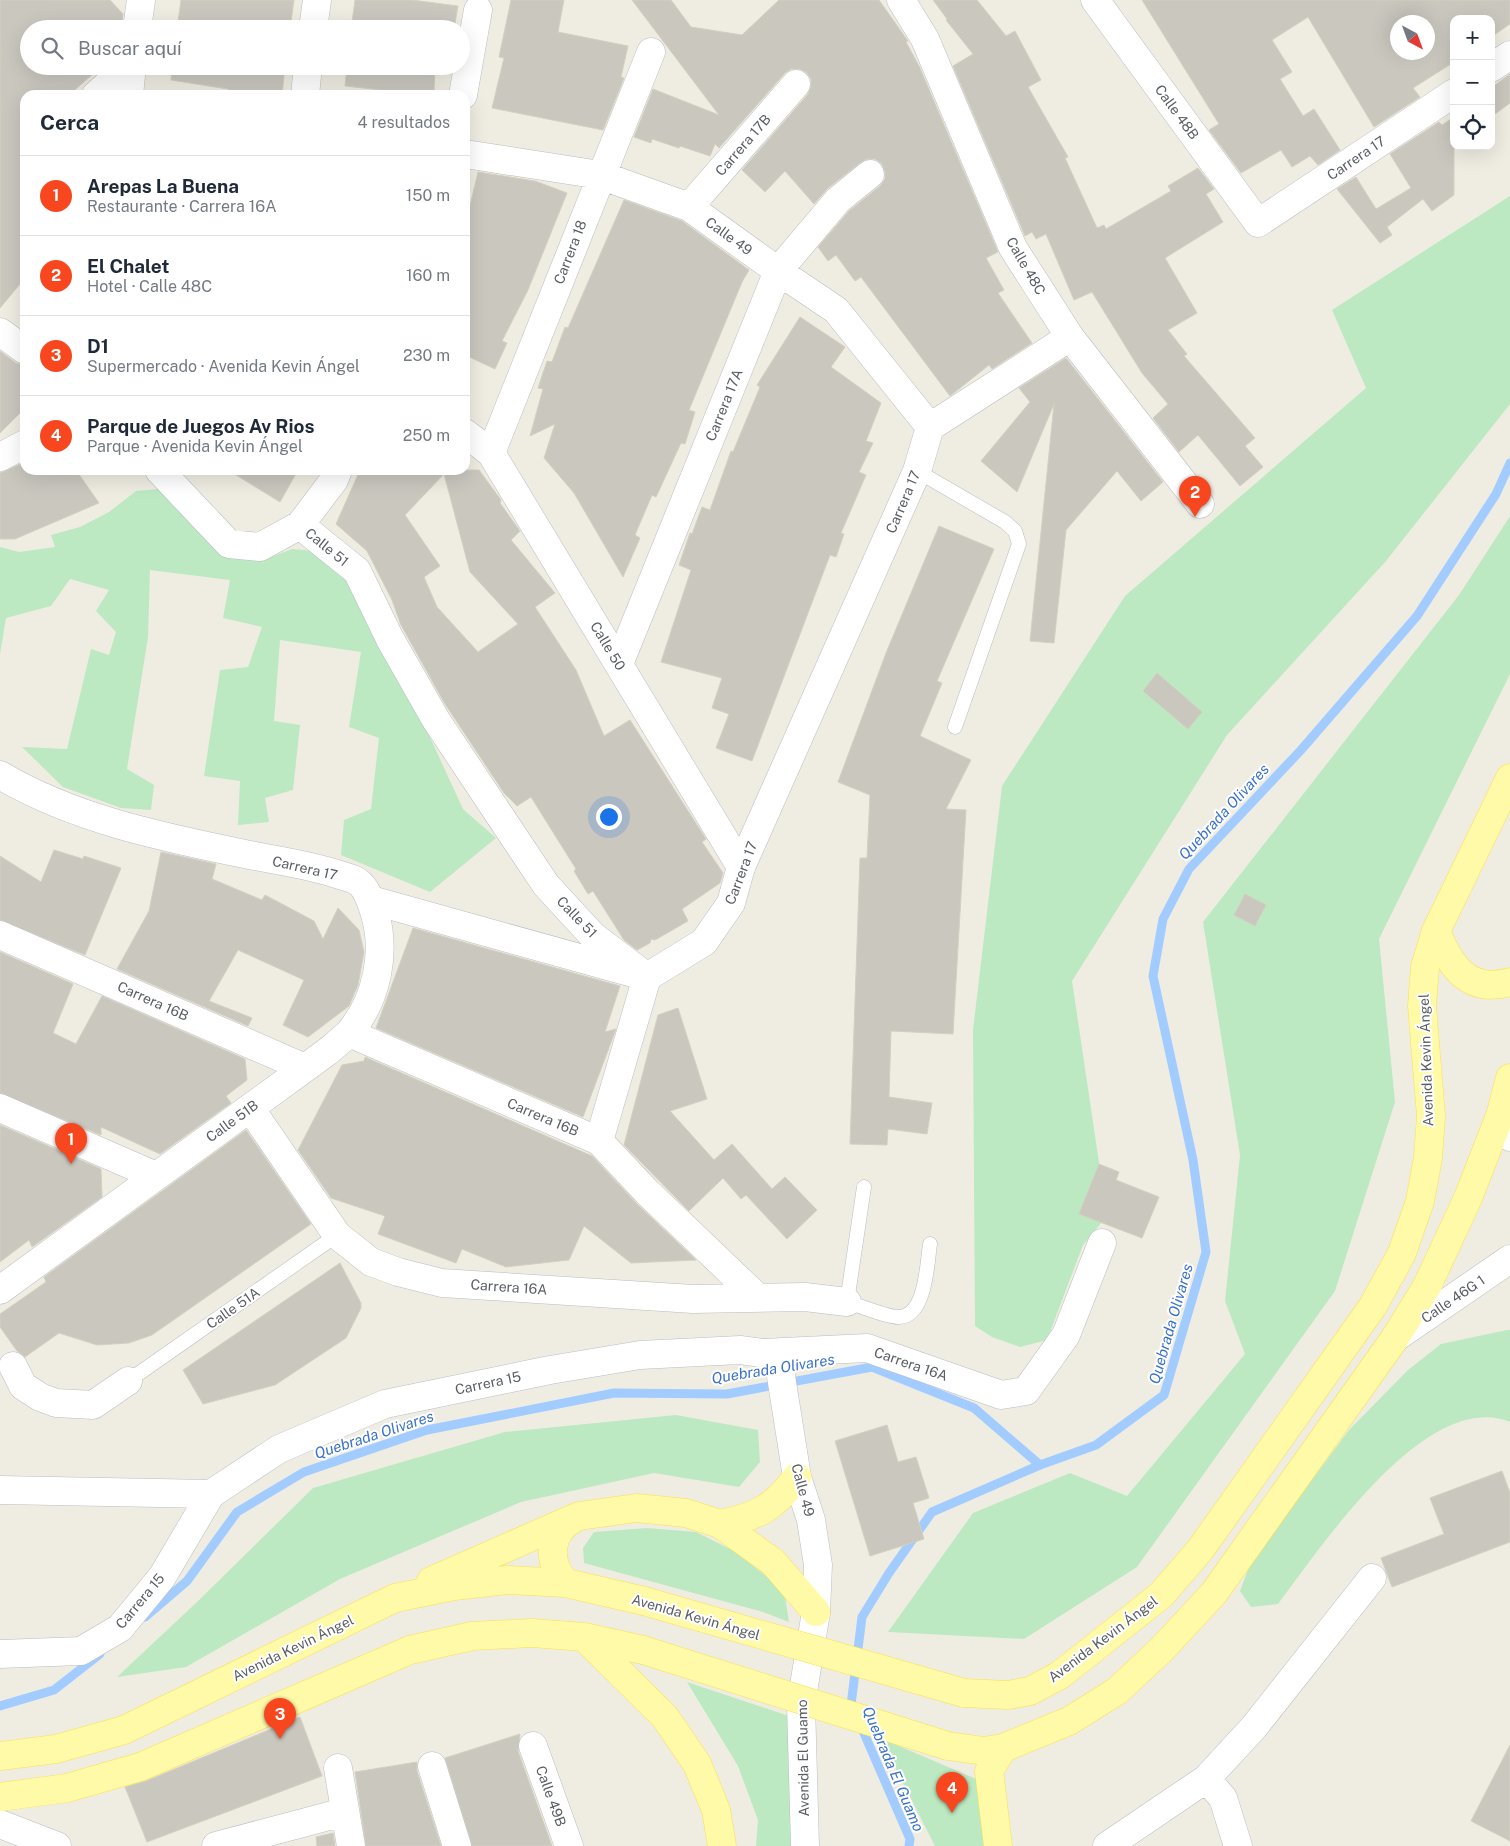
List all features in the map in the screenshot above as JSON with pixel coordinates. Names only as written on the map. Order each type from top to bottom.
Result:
[{"type":"main road","name":"Avenida Kevin Ángel","points":[[0,1756],[56,1749],[124,1730],[395,1598],[454,1586],[506,1580],[566,1583],[644,1601],[964,1693],[1008,1695],[1030,1691],[1060,1675],[1161,1595],[1200,1550],[1373,1306],[1402,1252],[1420,1201],[1428,1158],[1431,1116],[1422,1006],[1425,967],[1436,931],[1510,778]]},
{"type":"main road","points":[[1436,931],[1449,959],[1466,977],[1487,986],[1510,982]]},
{"type":"main road","points":[[0,1797],[67,1788],[140,1767],[410,1650],[472,1636],[532,1633],[584,1637],[643,1650],[948,1746],[984,1751],[1003,1748],[1070,1721],[1116,1691],[1162,1649],[1214,1593],[1395,1338],[1427,1286],[1468,1198],[1506,1125],[1510,1078]]},
{"type":"main road","points":[[720,1524],[743,1520],[765,1510],[783,1495],[797,1477]]},
{"type":"main road","points":[[395,1598],[478,1559],[579,1516],[636,1508],[686,1513],[720,1524],[773,1562],[816,1612]]},
{"type":"main road","points":[[566,1583],[558,1575],[552,1561],[552,1552],[560,1531],[571,1520],[579,1516]]},
{"type":"main road","points":[[584,1637],[665,1717],[697,1764],[716,1810],[722,1846]]},
{"type":"main road","points":[[998,1846],[989,1771],[1003,1748]]},
{"type":"street","points":[[138,20],[141,0]]},
{"type":"street","points":[[314,20],[316,0]]},
{"type":"street","name":"Calle 48C","points":[[901,0],[925,39],[1013,248],[1070,337],[1200,504]]},
{"type":"street","name":"Calle 48B","points":[[1095,0],[1258,223]]},
{"type":"street","points":[[470,55],[478,10]]},
{"type":"street","name":"Carrera 18","points":[[491,454],[600,175],[651,52]]},
{"type":"street","points":[[1495,65],[1510,55]]},
{"type":"street","points":[[102,90],[119,75]]},
{"type":"street","points":[[129,90],[130,75]]},
{"type":"street","points":[[305,90],[307,75]]},
{"type":"street","points":[[464,90],[467,75]]},
{"type":"street","name":"Carrera 17B","points":[[689,207],[796,84]]},
{"type":"street","name":"Carrera 17","points":[[1258,223],[1450,96]]},
{"type":"street","name":"Calle 49","points":[[470,155],[600,175],[689,207],[836,310],[930,427]]},
{"type":"street","name":"Carrera 17A","points":[[619,664],[778,271],[838,200],[870,174]]},
{"type":"street","points":[[0,332],[20,346]]},
{"type":"street","points":[[930,427],[1070,337]]},
{"type":"street","name":"Carrera 17","points":[[647,977],[704,942],[732,903],[741,868],[917,471],[930,427]]},
{"type":"street","name":"Calle 50","points":[[470,436],[491,454],[741,868]]},
{"type":"street","points":[[0,457],[20,447]]},
{"type":"street","name":"Calle 51","points":[[164,475],[229,544],[260,547],[300,525],[336,475]]},
{"type":"street","name":"Calle 51","points":[[300,525],[356,571],[390,639],[436,720],[546,885],[593,936],[647,977]]},
{"type":"street","name":"Carrera 17","points":[[0,775],[34,795],[109,823],[239,853],[322,869],[358,882],[371,900]]},
{"type":"street","points":[[371,900],[647,977],[599,1141],[647,1192],[757,1297]]},
{"type":"street","name":"Calle 51B","points":[[5,1281],[156,1176],[305,1068],[349,1033],[361,1016],[371,996],[377,975],[380,950],[377,920],[371,900]]},
{"type":"street","name":"Carrera 16B","points":[[0,935],[305,1068]]},
{"type":"street","name":"Carrera 16B","points":[[349,1033],[599,1141]]},
{"type":"street","points":[[0,1108],[156,1176]]},
{"type":"street","name":"Carrera 16A","points":[[250,1108],[337,1235],[371,1262],[398,1272],[442,1283],[693,1299],[805,1297],[847,1302]]},
{"type":"street","name":"Carrera 16A","points":[[772,1362],[867,1348],[1001,1395],[1026,1391],[1066,1335],[1102,1242]]},
{"type":"street","name":"Calle 46G 1","points":[[1395,1338],[1510,1259]]},
{"type":"street","name":"Carrera 15","points":[[0,1654],[81,1651],[120,1628],[162,1577],[211,1494],[279,1449],[385,1404],[550,1370],[640,1355],[740,1350],[772,1362]]},
{"type":"street","name":"Calle 49","points":[[772,1362],[788,1416],[797,1477],[813,1529],[818,1565],[816,1612]]},
{"type":"street","points":[[13,1366],[23,1386],[40,1397],[56,1403],[93,1405],[128,1382]]},
{"type":"street","points":[[0,1490],[211,1494]]},
{"type":"street","points":[[1107,1846],[1206,1779],[1254,1727],[1372,1578]]},
{"type":"street","name":"Avenida El Guamo","points":[[805,1846],[800,1704],[816,1612]]},
{"type":"street","name":"Calle 49B","points":[[533,1746],[569,1846]]},
{"type":"street","points":[[432,1766],[457,1846]]},
{"type":"street","points":[[338,1768],[351,1846]]},
{"type":"street","points":[[1206,1779],[1223,1798],[1238,1846]]},
{"type":"street","points":[[216,1846],[252,1841],[344,1812]]},
{"type":"street","points":[[0,1824],[58,1846]]},
{"type":"lane","points":[[917,471],[1005,522],[1015,531],[1019,544],[955,727]]},
{"type":"lane","points":[[864,1187],[847,1302],[899,1317],[910,1314],[921,1300],[930,1244]]},
{"type":"lane","name":"Calle 51A","points":[[128,1382],[337,1235]]},
{"type":"green space","points":[[1510,196],[1510,404],[1386,561],[1227,735],[1072,981],[1107,1216],[1083,1245],[1047,1340],[1020,1347],[992,1337],[975,1326],[973,1030],[1002,786],[1125,596],[1366,388],[1332,310]]},
{"type":"green space","points":[[159,489],[224,557],[266,559],[292,549],[316,551],[347,568],[410,694],[463,809],[496,838],[430,892],[341,855],[344,820],[371,809],[379,738],[349,727],[361,652],[280,640],[274,721],[300,725],[293,790],[265,798],[269,822],[238,825],[240,781],[204,776],[220,670],[248,667],[262,627],[223,618],[230,580],[150,570],[148,637],[127,769],[154,785],[151,810],[121,808],[63,787],[22,747],[67,749],[91,649],[109,655],[116,632],[96,611],[109,590],[70,579],[51,606],[6,618],[0,654],[0,547],[19,552],[55,547],[51,535],[80,527],[109,512],[136,491]]},
{"type":"green space","points":[[1510,516],[1510,674],[1379,939],[1395,1102],[1335,1291],[1137,1567],[1024,1639],[888,1632],[973,1513],[1070,1473],[1127,1496],[1245,1354],[1225,1301],[1240,1155],[1203,922],[1459,595]]},
{"type":"green space","points":[[1510,1330],[1510,1422],[1478,1418],[1445,1428],[1411,1450],[1379,1479],[1348,1512],[1278,1604],[1251,1607],[1240,1591],[1251,1562],[1349,1430],[1408,1370],[1441,1344]]},
{"type":"green space","points":[[676,1415],[758,1430],[760,1462],[739,1487],[654,1473],[521,1502],[340,1579],[186,1667],[117,1677],[197,1602],[313,1488],[505,1432]]},
{"type":"green space","points":[[647,1528],[696,1532],[734,1551],[766,1576],[785,1596],[789,1622],[763,1612],[584,1563],[583,1548],[594,1532]]},
{"type":"green space","points":[[687,1682],[795,1718],[789,1786],[793,1846],[756,1846],[758,1820],[738,1766]]},
{"type":"green space","points":[[880,1738],[981,1781],[991,1846],[935,1846]]},
{"type":"building","points":[[0,0],[110,0],[123,14],[122,20],[20,20],[20,75],[92,75],[75,90],[20,90],[20,284],[0,308]]},
{"type":"building","points":[[181,0],[294,0],[291,20],[178,20]]},
{"type":"building","points":[[355,0],[412,0],[458,6],[456,20],[352,20]]},
{"type":"building","points":[[511,0],[564,0],[558,32],[628,46],[621,77],[624,78],[603,130],[492,108],[504,58],[499,57]]},
{"type":"building","points":[[632,0],[671,0],[691,27],[742,35],[779,0],[879,0],[908,41],[906,42],[919,66],[998,252],[986,258],[1004,290],[998,293],[1032,343],[992,369],[989,365],[950,396],[861,277],[855,281],[836,255],[828,261],[818,247],[849,211],[880,186],[885,179],[882,164],[875,159],[867,159],[861,162],[828,188],[814,204],[785,171],[765,192],[742,170],[808,94],[811,87],[811,79],[806,72],[799,69],[791,69],[785,73],[719,148],[715,144],[710,156],[652,139],[651,143],[634,137],[653,89],[719,115]]},
{"type":"building","points":[[933,0],[977,0],[1006,36],[1015,31],[1041,80],[1028,87],[1068,157],[1065,158],[1097,228],[1104,225],[1106,229],[1171,191],[1168,186],[1198,168],[1214,189],[1206,194],[1223,222],[1165,258],[1197,313],[1168,330],[1187,354],[1184,356],[1255,438],[1245,446],[1263,467],[1240,486],[1198,435],[1179,452],[1153,418],[1168,404],[1142,373],[1092,292],[1074,300],[1046,234],[1036,239],[1032,232],[1025,236],[953,66],[973,54]]},
{"type":"building","points":[[1142,0],[1510,0],[1510,24],[1495,34],[1495,15],[1450,15],[1450,65],[1413,88],[1420,97],[1374,127],[1308,17],[1272,40],[1292,72],[1280,79],[1303,116],[1314,109],[1340,150],[1318,165],[1310,156],[1292,167],[1281,150],[1241,173],[1209,130],[1219,124]]},
{"type":"building","points":[[1510,74],[1510,103],[1495,114],[1495,105],[1495,85]]},
{"type":"building","points":[[171,75],[284,75],[283,90],[228,90],[171,80]]},
{"type":"building","points":[[346,75],[435,75],[434,90],[382,90],[345,86]]},
{"type":"building","points":[[1450,120],[1450,150],[1454,150],[1454,195],[1432,211],[1423,199],[1387,227],[1392,235],[1380,243],[1337,189],[1356,177],[1376,209],[1411,188],[1390,154],[1439,122],[1442,125]]},
{"type":"building","points":[[478,172],[535,181],[567,193],[528,290],[502,341],[507,343],[495,369],[470,357],[470,206]]},
{"type":"building","points":[[624,200],[682,221],[749,270],[742,282],[689,410],[695,412],[685,444],[681,443],[656,497],[652,495],[635,535],[640,538],[623,577],[574,493],[544,458],[555,424],[530,436],[543,389],[538,388],[547,361],[552,362],[565,327],[568,328]]},
{"type":"building","points":[[800,317],[845,347],[831,367],[881,403],[866,441],[873,443],[859,472],[866,475],[841,533],[844,534],[836,557],[830,555],[752,761],[716,748],[729,714],[712,708],[722,678],[661,662],[691,570],[679,565],[690,533],[692,534],[702,507],[710,510],[731,451],[733,452],[760,387],[757,385]]},
{"type":"building","points":[[0,351],[20,364],[20,413],[0,433]]},
{"type":"building","points":[[1066,358],[1163,482],[1141,501],[1117,471],[1066,530],[1054,643],[1030,641],[1054,404],[1017,492],[981,461],[1030,402],[1019,388]]},
{"type":"building","points":[[20,464],[20,475],[79,475],[99,503],[15,539],[0,539],[0,473]]},
{"type":"building","points":[[470,470],[479,470],[501,500],[500,503],[520,531],[511,540],[555,593],[535,607],[576,670],[604,736],[630,720],[706,839],[702,842],[723,873],[720,883],[682,909],[688,921],[655,940],[651,939],[650,943],[637,950],[624,940],[593,891],[588,894],[574,871],[576,869],[531,797],[517,806],[504,793],[445,704],[401,625],[392,600],[367,551],[336,524],[358,475],[443,475],[405,515],[440,566],[424,577],[437,607],[478,652],[518,624],[470,572],[444,475],[470,475]]},
{"type":"building","points":[[236,475],[295,475],[280,502]]},
{"type":"building","points":[[939,526],[994,549],[937,681],[942,683],[920,736],[971,760],[946,809],[966,810],[953,1034],[891,1031],[889,1097],[932,1103],[927,1134],[888,1129],[887,1145],[850,1144],[860,858],[867,858],[870,795],[838,782],[886,653]]},
{"type":"building","points":[[1157,673],[1202,712],[1188,729],[1143,691]]},
{"type":"building","points":[[54,850],[83,859],[84,856],[121,868],[85,955],[0,920],[0,856],[41,882]]},
{"type":"building","points":[[161,852],[216,864],[212,879],[262,900],[265,895],[314,921],[323,939],[338,908],[359,930],[364,952],[358,985],[349,1006],[308,1037],[283,1025],[304,980],[238,950],[209,1001],[252,1018],[248,1026],[117,969],[149,911]]},
{"type":"building","points":[[1245,894],[1266,905],[1255,926],[1234,915]]},
{"type":"building","points":[[413,928],[620,986],[605,1032],[616,1029],[583,1117],[376,1028]]},
{"type":"building","points":[[0,952],[73,984],[53,1033],[76,1044],[102,996],[245,1059],[247,1080],[226,1096],[231,1103],[160,1154],[101,1127],[101,1135],[0,1093]]},
{"type":"building","points":[[678,1008],[707,1099],[670,1111],[714,1160],[732,1144],[772,1189],[785,1177],[817,1210],[787,1239],[746,1195],[741,1199],[723,1178],[689,1211],[624,1145],[658,1015]]},
{"type":"building","points":[[365,1057],[592,1156],[636,1203],[696,1260],[631,1263],[584,1226],[569,1260],[506,1267],[462,1249],[456,1263],[378,1234],[385,1216],[331,1198],[298,1150],[342,1065],[364,1061]]},
{"type":"building","points":[[0,1125],[101,1169],[102,1197],[32,1247],[29,1240],[0,1262]]},
{"type":"building","points":[[246,1130],[311,1224],[152,1335],[129,1343],[97,1345],[59,1333],[25,1357],[17,1351],[0,1327],[0,1314],[46,1282],[44,1277]]},
{"type":"building","points":[[1099,1164],[1119,1172],[1116,1180],[1159,1197],[1142,1238],[1079,1214]]},
{"type":"building","points":[[340,1263],[361,1303],[361,1308],[346,1338],[275,1385],[203,1404],[183,1370]]},
{"type":"building","points":[[887,1425],[898,1462],[916,1457],[929,1498],[913,1503],[924,1539],[870,1556],[835,1441]]},
{"type":"building","points":[[1502,1471],[1510,1493],[1510,1542],[1392,1587],[1381,1558],[1444,1534],[1430,1498]]},
{"type":"building","points":[[300,1717],[322,1776],[147,1842],[125,1787],[146,1781]]},
{"type":"building","points":[[520,1734],[518,1751],[552,1846],[472,1846],[445,1758]]},
{"type":"building","points":[[1510,1745],[1510,1841],[1471,1821]]},
{"type":"building","points":[[417,1762],[417,1771],[441,1846],[366,1846],[355,1772]]},
{"type":"building","points":[[333,1833],[335,1846],[317,1846],[316,1837]]},
{"type":"waterway","name":"Quebrada Olivares","points":[[855,1712],[851,1705],[862,1617],[889,1573],[932,1512],[1040,1465],[1096,1445],[1164,1395],[1206,1252],[1193,1160],[1153,976],[1163,919],[1189,869],[1301,750],[1417,616],[1496,494],[1510,463]]},
{"type":"waterway","name":"Quebrada Olivares","points":[[145,1617],[187,1581],[237,1512],[304,1472],[427,1430],[614,1393],[727,1394],[872,1367],[974,1408],[1040,1465]]},
{"type":"waterway","name":"Quebrada Olivares","points":[[0,1706],[54,1690],[100,1654]]},
{"type":"waterway","name":"Quebrada El Guamo","points":[[860,1724],[910,1839],[909,1846]]},
{"type":"place","name":"El Chalet","points":[[1195,517]]},
{"type":"place","name":"Arepas La Buena","points":[[71,1164]]},
{"type":"place","name":"D1","points":[[280,1739]]},
{"type":"place","name":"Parque de Juegos Av Rios","points":[[952,1813]]}]
